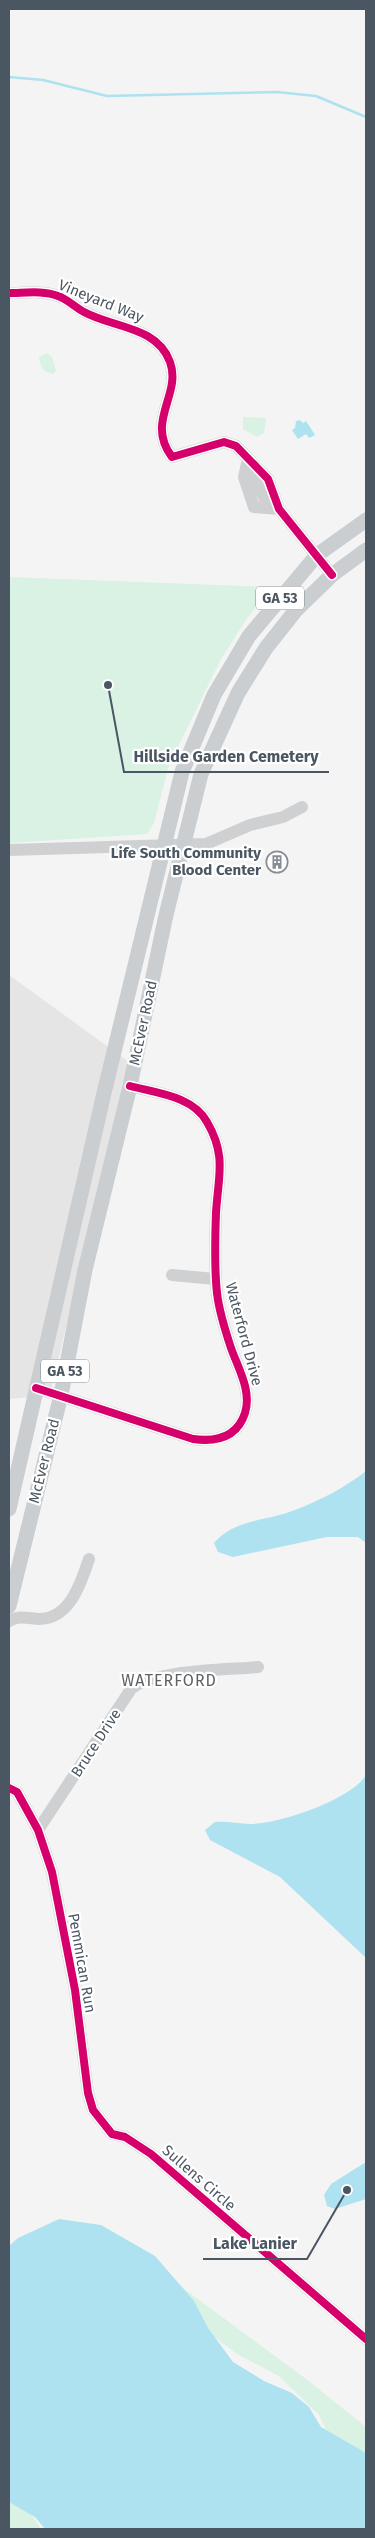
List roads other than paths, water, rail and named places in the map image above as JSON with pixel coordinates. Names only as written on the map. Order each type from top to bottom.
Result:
[{"type":"main road","name":"McEver Road","points":[[9,1509],[104,1093],[182,772],[214,695],[249,636],[317,555],[366,520]]},
{"type":"main road","name":"McEver Road","points":[[9,1606],[61,1395],[85,1270],[130,1086],[166,915],[201,774],[238,693],[266,648],[290,618],[332,575],[366,550]]},
{"type":"street","name":"Vineyard Way","points":[[9,292],[39,292],[58,296],[85,312],[140,331],[155,341],[170,362],[172,376],[161,436],[164,446],[172,457],[224,442],[236,446],[248,459]]},
{"type":"street","points":[[248,459],[244,478],[254,508],[275,508]]},
{"type":"street","points":[[248,459],[255,481],[275,508],[317,555],[332,575]]},
{"type":"street","points":[[9,850],[206,844],[250,825],[283,817],[302,807]]},
{"type":"street","name":"Waterford Drive","points":[[36,1388],[193,1439],[208,1441],[221,1439],[231,1434],[239,1425],[245,1413],[246,1391],[221,1314],[215,1279],[216,1211],[221,1158],[218,1141],[207,1120],[194,1108],[176,1098],[130,1086]]},
{"type":"street","points":[[172,1275],[215,1279]]},
{"type":"street","points":[[9,1621],[16,1616],[42,1619],[60,1612],[74,1597],[89,1559]]},
{"type":"street","name":"Bruce Drive","points":[[38,1830],[131,1689],[138,1682],[169,1675],[258,1667]]},
{"type":"street","name":"Pemmican Run","points":[[9,1788],[17,1792],[38,1830],[52,1872],[74,1990],[88,2093],[93,2110],[112,2134],[125,2137]]},
{"type":"street","name":"Sullens Circle","points":[[125,2137],[151,2154],[366,2339]]},
{"type":"water","points":[[300,420],[303,423],[306,421],[315,435],[309,438],[306,434],[298,439],[292,430],[295,428],[296,421]]},
{"type":"water","points":[[366,1471],[366,1543],[358,1537],[327,1537],[233,1557],[218,1552],[214,1543],[231,1529],[285,1514],[305,1506],[341,1488]]},
{"type":"water","points":[[366,1775],[366,1958],[280,1877],[210,1840],[205,1830],[215,1822],[263,1823],[313,1809],[346,1793]]},
{"type":"water","points":[[366,2162],[366,2199],[335,2209],[327,2206],[324,2195],[331,2184]]},
{"type":"water","points":[[59,2219],[101,2225],[155,2256],[194,2301],[208,2328],[233,2362],[264,2381],[292,2393],[309,2407],[321,2427],[366,2453],[366,2529],[45,2529],[35,2517],[9,2502],[9,2246],[18,2238]]},
{"type":"waterway","points":[[9,77],[43,80],[107,96],[277,92],[316,96],[366,117]]},
{"type":"place","name":"Hillside Garden Cemetery","points":[[108,685]]},
{"type":"place","name":"Life South Community Blood Center","points":[[277,862]]},
{"type":"place","name":"Lake Lanier","points":[[347,2190]]},
{"type":"district","name":"WATERFORD","points":[[169,1680]]}]
